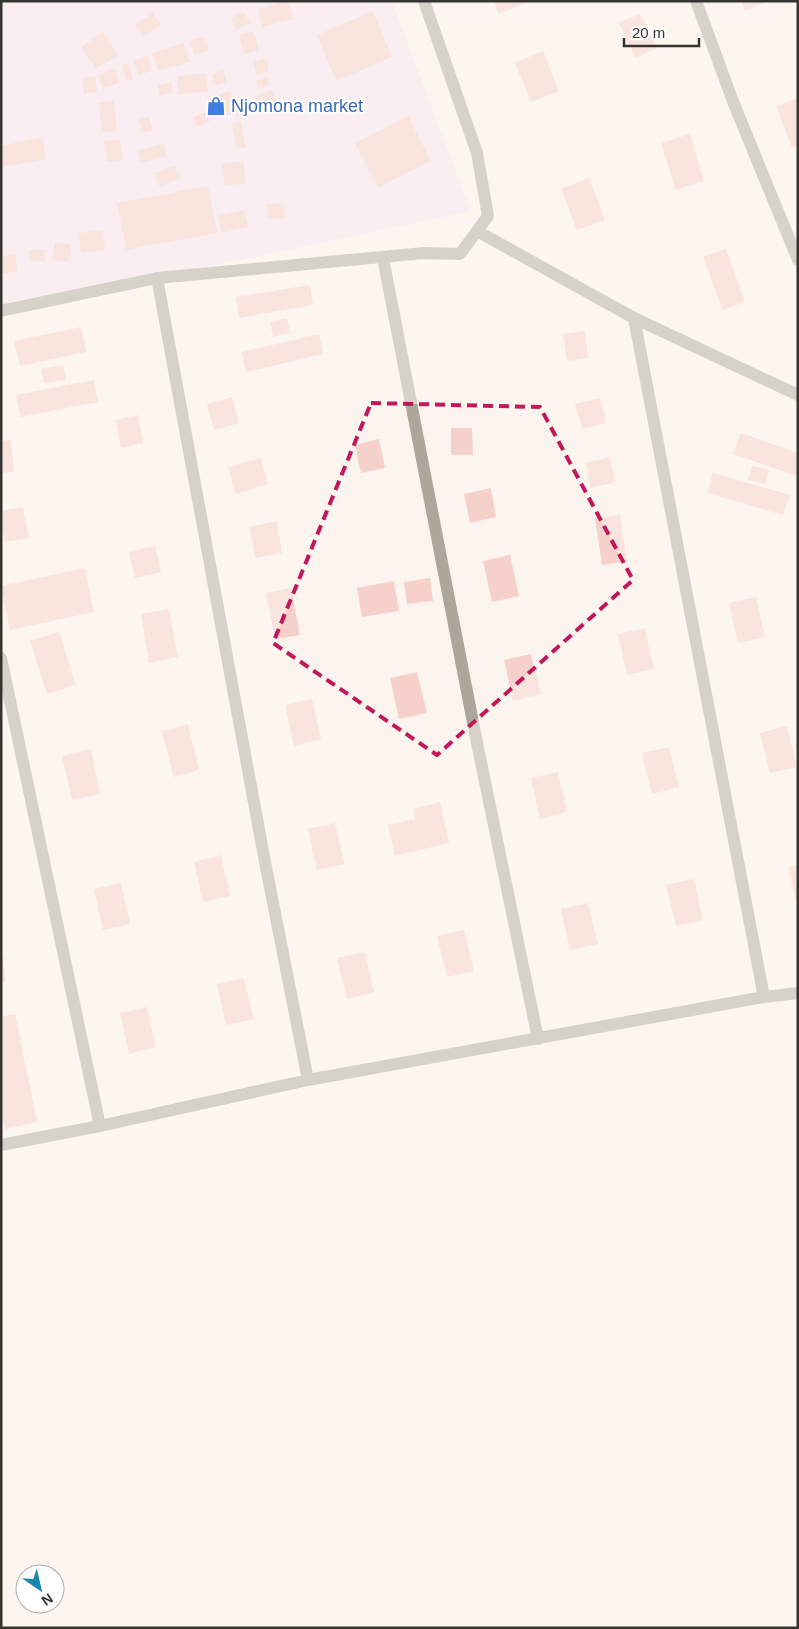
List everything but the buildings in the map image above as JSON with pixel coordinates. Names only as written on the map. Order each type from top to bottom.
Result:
[{"type":"lane","points":[[1,311],[157,278],[424,253],[460,254],[488,216],[477,153],[424,1]]},
{"type":"lane","points":[[696,1],[734,104],[798,260]]},
{"type":"lane","points":[[477,231],[634,318],[798,395]]},
{"type":"lane","points":[[383,258],[476,738],[538,1039]]},
{"type":"lane","points":[[157,278],[265,862],[308,1080]]},
{"type":"lane","points":[[634,318],[764,997]]},
{"type":"lane","points":[[1,658],[100,1126]]},
{"type":"lane","points":[[1,1145],[100,1126],[308,1080],[764,997],[798,993]]},
{"type":"highlighted area","points":[[371,403],[540,407],[633,580],[437,755],[273,643]]},
{"type":"shaded area","name":"Njomona market","points":[[1,1],[392,1],[471,211],[136,282],[1,306]]},
{"type":"place","name":"Njomona market","points":[[216,106]]}]
